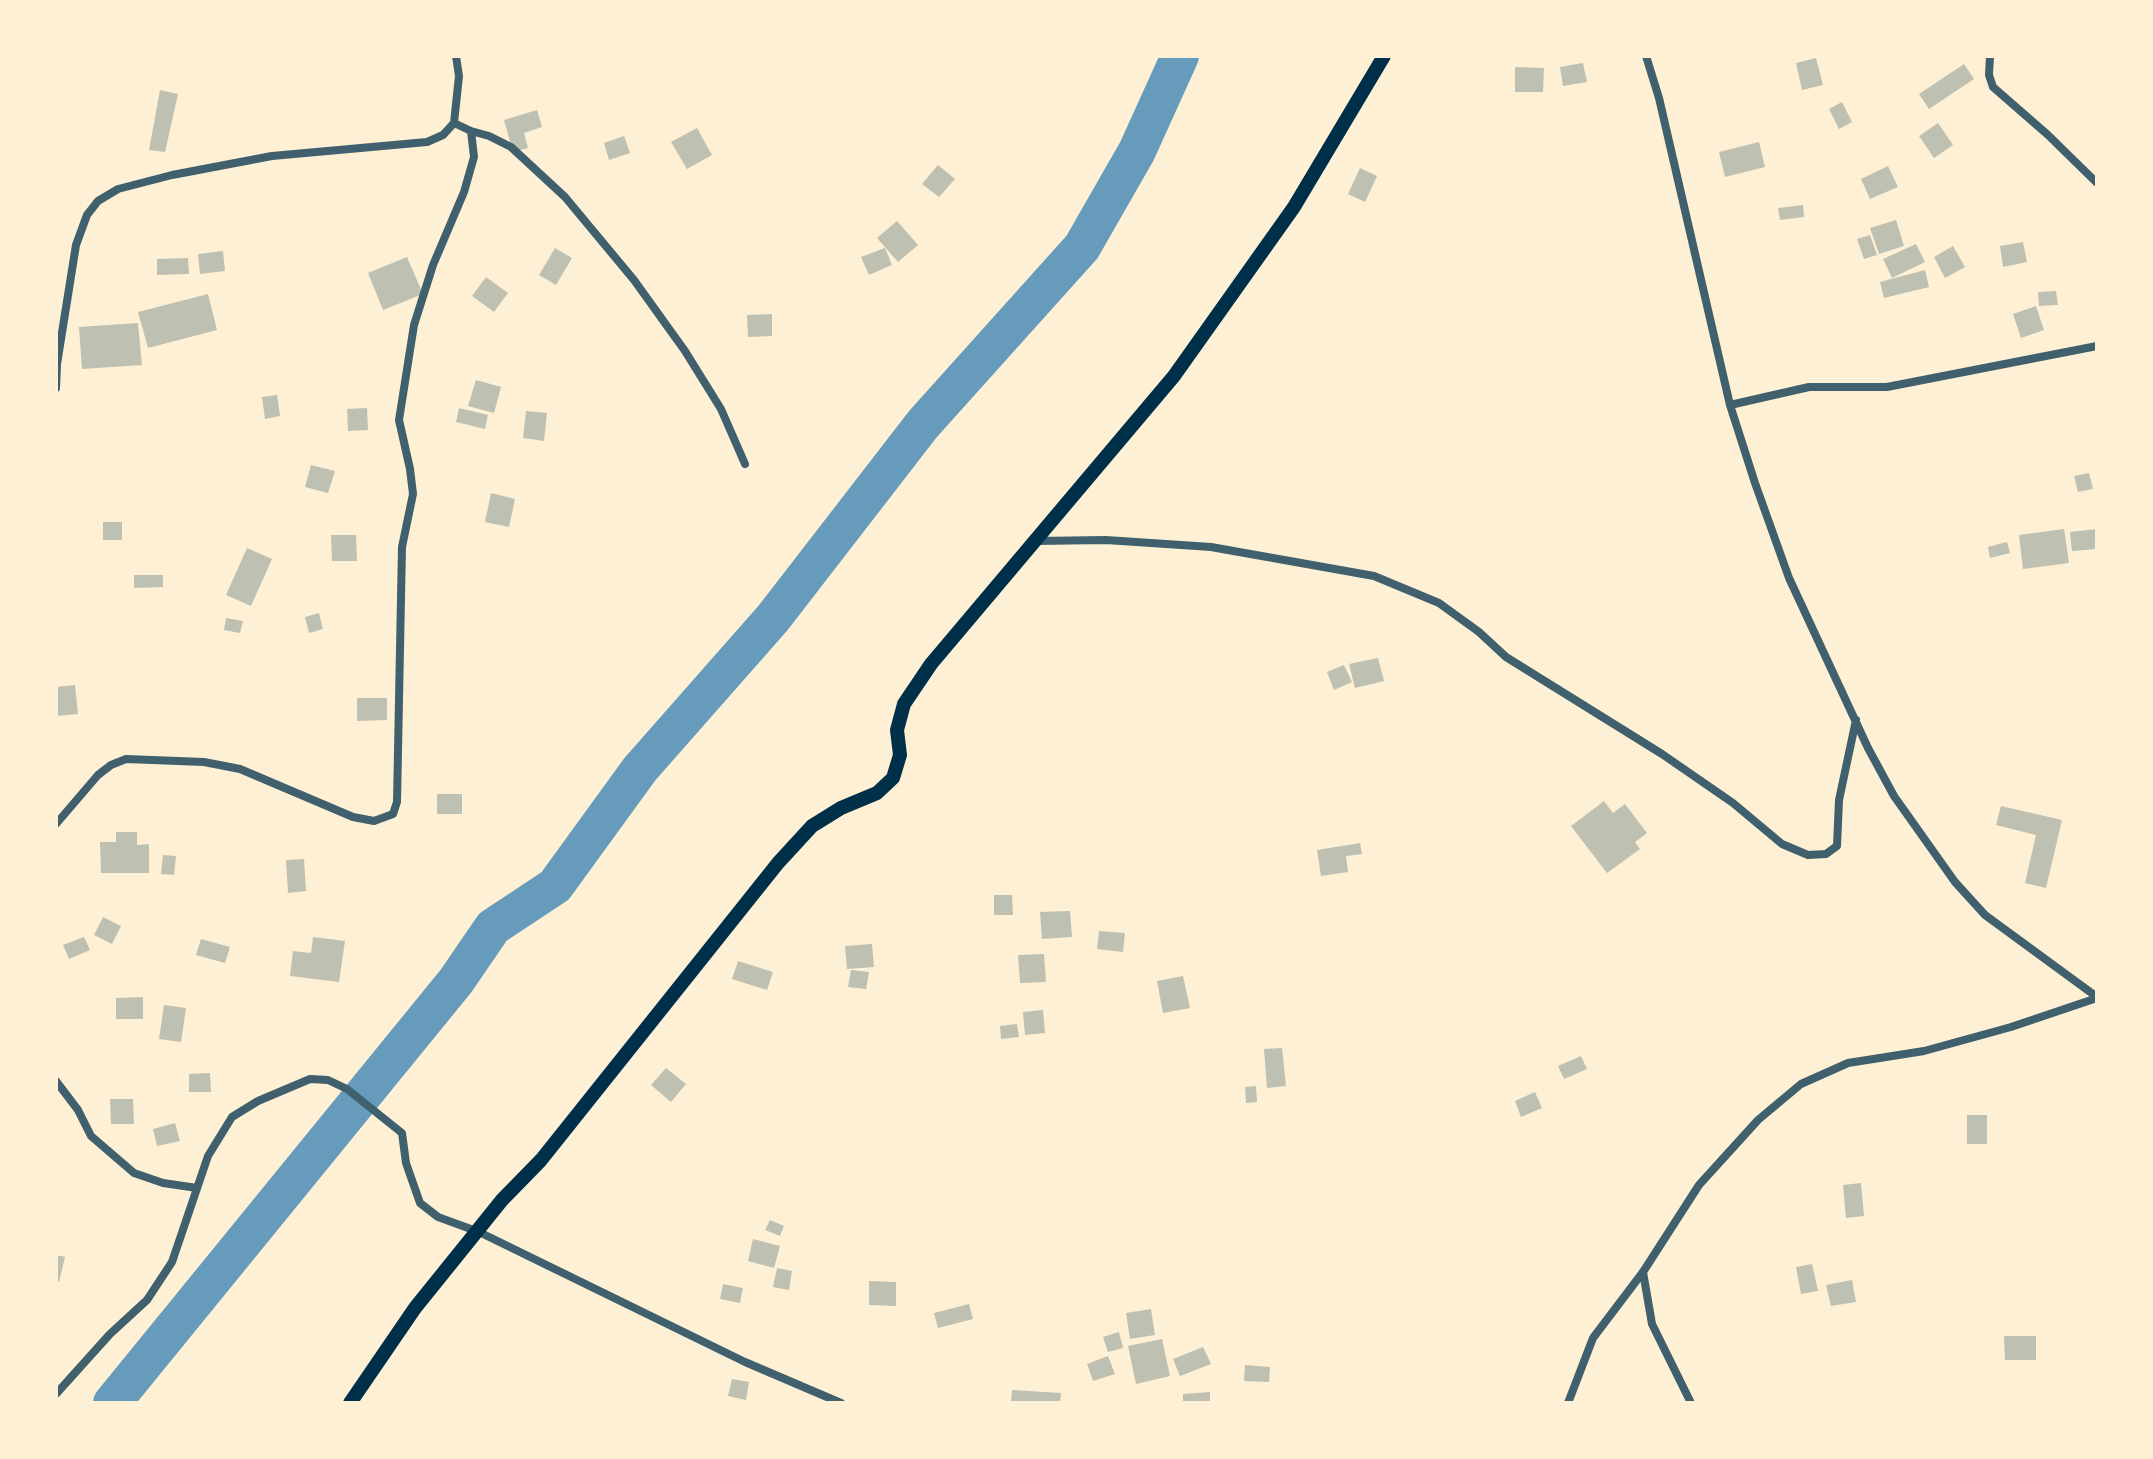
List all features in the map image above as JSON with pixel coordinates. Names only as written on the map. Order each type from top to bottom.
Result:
[{"type":"main road","points":[[350,1403],[415,1308],[502,1200],[541,1160],[778,863],[812,826],[841,808],[877,793],[893,778],[900,755],[897,730],[904,704],[931,664],[1174,376],[1294,207],[1384,56]]},
{"type":"street","points":[[56,388],[76,245],[87,215],[98,201],[118,189],[172,175],[272,156],[427,142],[443,135],[454,123],[459,76],[456,56]]},
{"type":"street","points":[[1646,56],[1659,98],[1730,405],[1789,578],[1856,719],[1894,796],[1955,882],[1985,915],[2097,998]]},
{"type":"street","points":[[1990,56],[1989,75],[1993,87],[2097,183]]},
{"type":"street","points":[[454,123],[511,147],[565,197],[624,268],[685,351],[721,409],[745,464]]},
{"type":"street","points":[[56,824],[98,775],[126,759],[216,764],[240,769],[353,817],[374,821],[393,814],[397,802],[400,578],[405,525],[413,494],[399,420],[414,325],[474,157],[471,131]]},
{"type":"street","points":[[1730,405],[1809,387],[1887,387],[2097,346]]},
{"type":"street","points":[[1034,541],[1106,540],[1211,547],[1374,576],[1439,603],[1479,632],[1506,657],[1662,754],[1733,803],[1782,844],[1808,855],[1826,854],[1837,846],[1839,800],[1856,719]]},
{"type":"street","points":[[1568,1403],[1593,1338],[1643,1272],[1699,1185],[1758,1120],[1801,1084],[1848,1063],[1924,1051],[2011,1027],[2097,998]]},
{"type":"street","points":[[56,1394],[110,1334],[147,1300],[172,1262],[208,1156],[232,1117],[258,1101],[310,1079],[328,1080],[347,1089],[402,1133],[406,1163],[420,1203],[438,1217],[479,1232],[745,1362],[841,1403]]},
{"type":"street","points":[[56,1081],[78,1110],[91,1136],[134,1173],[163,1183],[197,1188]]},
{"type":"street","points":[[1643,1272],[1652,1324],[1691,1403]]},
{"type":"building","points":[[1816,58],[1823,85],[1802,90],[1796,63]]},
{"type":"building","points":[[1583,63],[1587,82],[1563,86],[1560,67]]},
{"type":"building","points":[[1964,64],[1974,79],[1929,109],[1919,94]]},
{"type":"building","points":[[1515,67],[1544,68],[1543,92],[1515,92]]},
{"type":"building","points":[[160,90],[178,94],[165,152],[149,150]]},
{"type":"building","points":[[1842,102],[1852,122],[1839,129],[1829,109]]},
{"type":"building","points":[[537,110],[542,127],[524,133],[528,148],[513,152],[504,120]]},
{"type":"building","points":[[1938,123],[1953,145],[1934,158],[1919,136]]},
{"type":"building","points":[[697,128],[712,155],[687,169],[671,142]]},
{"type":"building","points":[[624,136],[630,153],[609,160],[604,143]]},
{"type":"building","points":[[1759,142],[1765,167],[1725,177],[1719,152]]},
{"type":"building","points":[[938,165],[955,179],[939,197],[922,184]]},
{"type":"building","points":[[1888,166],[1898,187],[1870,199],[1861,179]]},
{"type":"building","points":[[1360,168],[1377,176],[1365,202],[1348,194]]},
{"type":"building","points":[[1803,205],[1804,217],[1780,220],[1778,208]]},
{"type":"building","points":[[1896,220],[1904,246],[1879,254],[1870,228]]},
{"type":"building","points":[[897,221],[918,245],[898,262],[877,238]]},
{"type":"building","points":[[1870,235],[1877,255],[1864,259],[1857,239]]},
{"type":"building","points":[[2023,242],[2027,262],[2003,267],[2000,246]]},
{"type":"building","points":[[1916,244],[1925,262],[1892,278],[1883,259]]},
{"type":"building","points":[[1953,246],[1965,267],[1945,278],[1934,257]]},
{"type":"building","points":[[555,248],[572,258],[556,285],[539,275]]},
{"type":"building","points":[[885,248],[892,265],[869,275],[861,257]]},
{"type":"building","points":[[223,251],[225,271],[200,274],[198,254]]},
{"type":"building","points":[[407,257],[423,294],[383,310],[368,273]]},
{"type":"building","points":[[188,258],[189,274],[157,275],[157,259]]},
{"type":"building","points":[[1925,270],[1929,287],[1884,298],[1880,282]]},
{"type":"building","points":[[486,277],[508,293],[494,312],[472,296]]},
{"type":"building","points":[[2056,291],[2058,305],[2039,306],[2038,292]]},
{"type":"building","points":[[208,294],[217,330],[148,348],[138,312]]},
{"type":"building","points":[[2036,306],[2044,330],[2021,338],[2013,314]]},
{"type":"building","points":[[772,314],[772,336],[748,337],[747,315]]},
{"type":"building","points":[[138,323],[142,365],[82,369],[79,327]]},
{"type":"building","points":[[476,380],[501,387],[494,413],[468,406]]},
{"type":"building","points":[[277,395],[280,416],[265,419],[262,397]]},
{"type":"building","points":[[367,408],[368,430],[348,431],[347,409]]},
{"type":"building","points":[[459,408],[488,415],[485,429],[456,422]]},
{"type":"building","points":[[526,411],[547,413],[544,441],[523,438]]},
{"type":"building","points":[[311,465],[335,471],[328,493],[305,487]]},
{"type":"building","points":[[2089,473],[2093,489],[2078,492],[2074,476]]},
{"type":"building","points":[[491,493],[515,499],[509,527],[485,522]]},
{"type":"building","points":[[103,522],[122,522],[122,540],[103,540]]},
{"type":"building","points":[[2064,529],[2069,563],[2023,569],[2019,535]]},
{"type":"building","points":[[2097,529],[2097,549],[2072,551],[2070,532]]},
{"type":"building","points":[[331,535],[356,535],[357,561],[332,561]]},
{"type":"building","points":[[2007,542],[2010,553],[1990,558],[1988,547]]},
{"type":"building","points":[[247,548],[272,559],[251,606],[226,595]]},
{"type":"building","points":[[134,575],[163,575],[163,587],[134,588]]},
{"type":"building","points":[[319,613],[323,629],[309,633],[305,617]]},
{"type":"building","points":[[226,618],[243,621],[240,633],[224,630]]},
{"type":"building","points":[[1378,658],[1384,681],[1355,688],[1349,664]]},
{"type":"building","points":[[1344,665],[1352,682],[1334,690],[1327,672]]},
{"type":"building","points":[[75,685],[78,714],[56,716],[56,687]]},
{"type":"building","points":[[357,698],[387,698],[387,720],[357,721]]},
{"type":"building","points":[[437,794],[462,794],[462,814],[437,814]]},
{"type":"building","points":[[1604,801],[1613,813],[1625,804],[1647,833],[1635,842],[1640,849],[1607,873],[1571,826]]},
{"type":"building","points":[[2001,806],[2062,820],[2046,888],[2025,883],[2036,835],[1996,825]]},
{"type":"building","points":[[116,832],[137,832],[137,845],[149,844],[149,873],[101,873],[100,842],[116,842]]},
{"type":"building","points":[[1360,843],[1362,854],[1346,856],[1348,872],[1321,876],[1317,850]]},
{"type":"building","points":[[163,855],[176,856],[174,875],[161,874]]},
{"type":"building","points":[[304,859],[306,891],[288,893],[286,860]]},
{"type":"building","points":[[994,895],[1012,895],[1013,915],[994,915]]},
{"type":"building","points":[[1070,911],[1072,937],[1042,939],[1040,912]]},
{"type":"building","points":[[103,917],[121,926],[112,944],[94,935]]},
{"type":"building","points":[[1099,931],[1125,933],[1123,952],[1097,949]]},
{"type":"building","points":[[84,937],[90,950],[69,959],[63,945]]},
{"type":"building","points":[[313,937],[345,941],[339,982],[290,976],[293,951],[311,953]]},
{"type":"building","points":[[201,939],[230,947],[225,963],[196,955]]},
{"type":"building","points":[[872,944],[874,967],[847,969],[845,946]]},
{"type":"building","points":[[1044,954],[1046,982],[1020,983],[1018,955]]},
{"type":"building","points":[[738,961],[773,972],[767,990],[732,979]]},
{"type":"building","points":[[851,970],[869,972],[866,989],[848,987]]},
{"type":"building","points":[[1183,976],[1190,1008],[1163,1013],[1157,981]]},
{"type":"building","points":[[143,997],[143,1019],[116,1019],[116,998]]},
{"type":"building","points":[[164,1005],[186,1008],[181,1042],[159,1039]]},
{"type":"building","points":[[1043,1010],[1045,1033],[1025,1035],[1023,1012]]},
{"type":"building","points":[[1017,1024],[1019,1037],[1001,1039],[1000,1026]]},
{"type":"building","points":[[1282,1048],[1286,1086],[1267,1088],[1264,1049]]},
{"type":"building","points":[[1581,1056],[1587,1069],[1564,1079],[1558,1066]]},
{"type":"building","points":[[666,1068],[686,1084],[671,1102],[651,1085]]},
{"type":"building","points":[[210,1073],[211,1092],[189,1092],[189,1074]]},
{"type":"building","points":[[1256,1086],[1257,1102],[1246,1103],[1245,1087]]},
{"type":"building","points":[[1535,1092],[1542,1108],[1521,1117],[1515,1101]]},
{"type":"building","points":[[110,1099],[133,1099],[134,1124],[111,1124]]},
{"type":"building","points":[[1967,1115],[1987,1115],[1987,1144],[1967,1144]]},
{"type":"building","points":[[175,1123],[180,1141],[157,1146],[153,1129]]},
{"type":"building","points":[[1861,1183],[1864,1216],[1846,1218],[1843,1185]]},
{"type":"building","points":[[770,1220],[784,1226],[780,1236],[765,1230]]},
{"type":"building","points":[[753,1239],[780,1246],[774,1268],[748,1261]]},
{"type":"building","points":[[56,1255],[65,1257],[59,1282],[56,1282]]},
{"type":"building","points":[[1812,1264],[1818,1291],[1801,1294],[1796,1267]]},
{"type":"building","points":[[777,1268],[792,1271],[789,1290],[773,1287]]},
{"type":"building","points":[[1852,1280],[1856,1302],[1831,1306],[1826,1285]]},
{"type":"building","points":[[869,1281],[896,1282],[896,1306],[869,1305]]},
{"type":"building","points":[[723,1284],[743,1288],[740,1303],[720,1299]]},
{"type":"building","points":[[969,1304],[973,1319],[938,1328],[934,1313]]},
{"type":"building","points":[[1151,1309],[1155,1335],[1130,1339],[1126,1313]]},
{"type":"building","points":[[1119,1332],[1123,1348],[1108,1352],[1103,1337]]},
{"type":"building","points":[[2004,1336],[2036,1336],[2036,1360],[2005,1360]]},
{"type":"building","points":[[1162,1339],[1170,1376],[1136,1384],[1128,1346]]},
{"type":"building","points":[[1203,1347],[1211,1364],[1180,1376],[1173,1359]]},
{"type":"building","points":[[1108,1356],[1115,1374],[1093,1381],[1087,1364]]},
{"type":"building","points":[[1245,1365],[1270,1367],[1269,1382],[1244,1381]]},
{"type":"building","points":[[732,1379],[749,1382],[746,1400],[728,1396]]},
{"type":"building","points":[[1012,1390],[1061,1393],[1060,1403],[1011,1403]]},
{"type":"building","points":[[1210,1392],[1210,1403],[1183,1403],[1183,1394]]},
{"type":"waterway","points":[[112,1403],[456,981],[493,927],[555,886],[640,769],[773,618],[923,424],[1082,247],[1137,151],[1180,56]]}]
